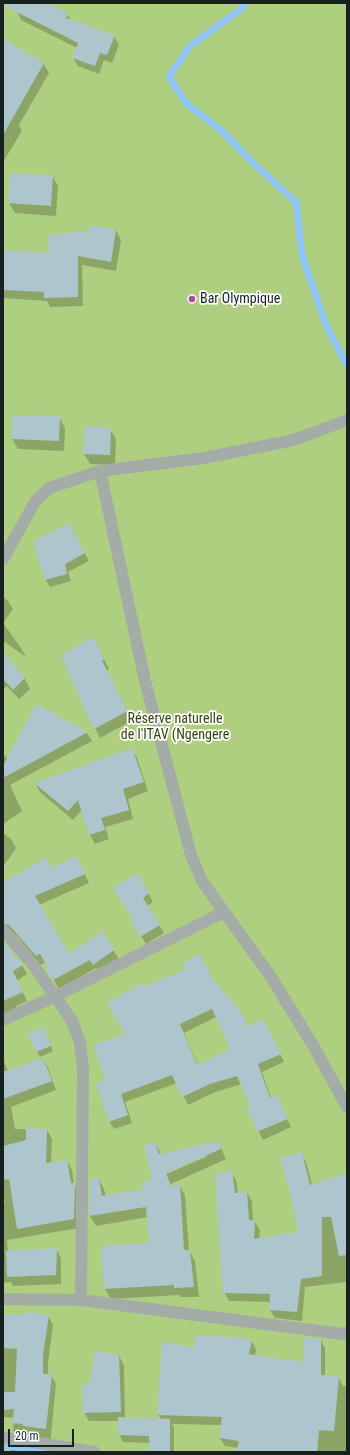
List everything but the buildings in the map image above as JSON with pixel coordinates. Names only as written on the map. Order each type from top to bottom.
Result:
[{"type":"street","points":[[3,559],[35,502],[49,488],[100,471],[204,458],[294,440],[345,420]]},
{"type":"street","points":[[100,471],[145,681],[191,854],[202,881],[271,977],[314,1047],[347,1107]]},
{"type":"street","points":[[3,1020],[56,996],[224,912]]},
{"type":"street","points":[[3,930],[35,967],[56,996],[72,1021],[80,1042],[84,1069],[81,1300]]},
{"type":"street","points":[[3,1299],[81,1300],[342,1334],[347,1333]]},
{"type":"street","points":[[3,1437],[94,1452]]},
{"type":"green space","name":"Réserve naturelle de l'ITAV (Ngengere","points":[[3,3],[347,3],[347,1452],[3,1452]]},
{"type":"waterway","points":[[245,3],[244,7],[190,46],[169,77],[186,103],[223,132],[253,163],[296,202],[302,255],[326,325],[347,365]]},
{"type":"waterway","points":[[3,1445],[48,1452]]},
{"type":"place","name":"Bar Olympique","points":[[192,299]]}]
